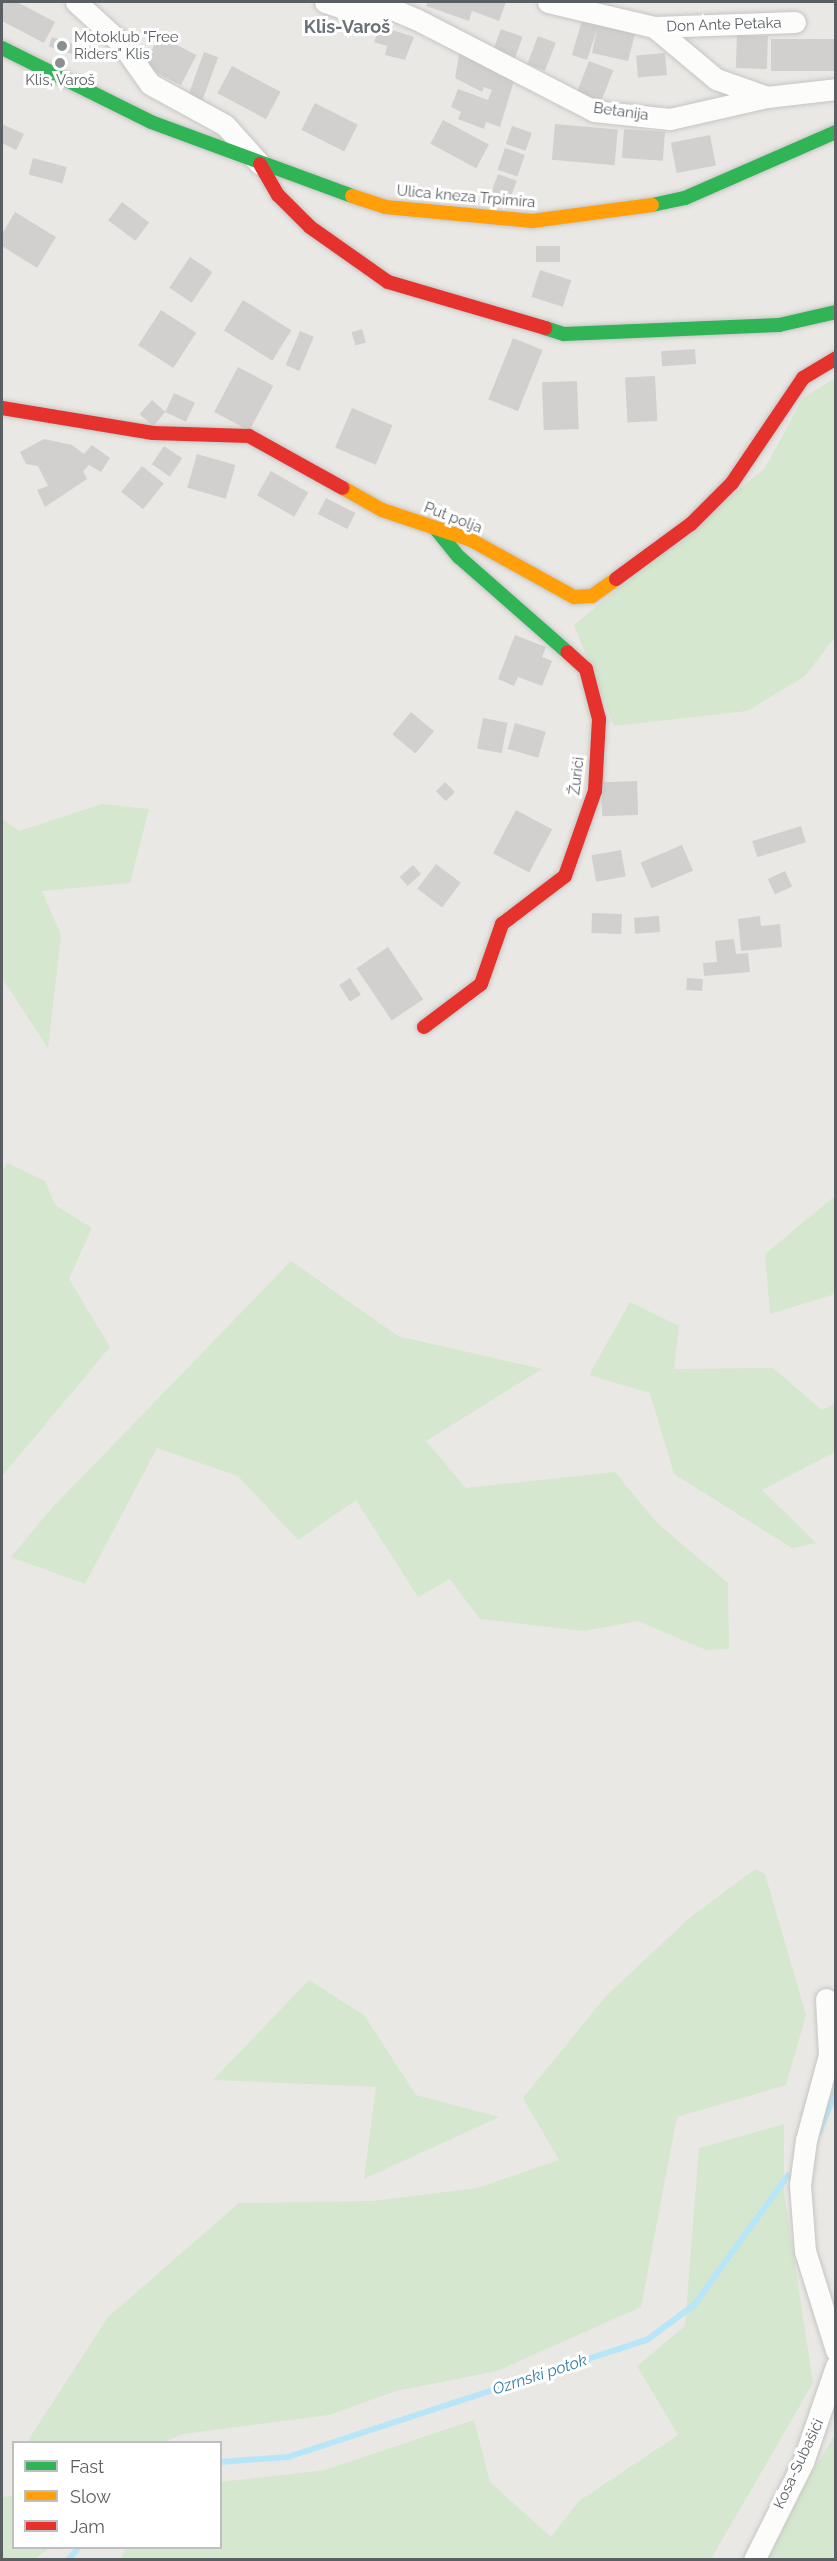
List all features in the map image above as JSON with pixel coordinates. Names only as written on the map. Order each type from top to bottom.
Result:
[{"type":"street","points":[[76,2],[121,43],[150,84],[225,125],[260,164],[278,195],[310,227],[388,282],[564,334],[779,325],[836,312]]},
{"type":"street","name":"Betanija","points":[[325,2],[356,12],[392,9],[454,36],[594,111],[670,119],[767,98],[836,89]]},
{"type":"street","name":"Don Ante Petaka","points":[[548,2],[654,27],[795,22]]},
{"type":"street","points":[[654,27],[716,79],[767,98]]},
{"type":"street","name":"Ulica kneza Trpimira","points":[[2,48],[140,117],[260,164],[385,207],[532,221],[610,213],[684,198],[836,132]]},
{"type":"street","name":"Put polja","points":[[2,408],[153,433],[249,436],[382,510],[471,540],[574,597],[592,596],[691,524],[732,483],[803,378],[836,358]]},
{"type":"street","name":"Žurići","points":[[424,1027],[481,984],[502,924],[565,876],[595,791],[598,719],[585,669],[459,557],[436,529]]},
{"type":"street","points":[[826,2000],[829,2055],[806,2140],[800,2185],[805,2251],[836,2350]]},
{"type":"street","name":"Kosa-Subašići","points":[[754,2559],[802,2462],[836,2366]]},
{"type":"green space","points":[[835,378],[835,637],[805,676],[747,711],[614,726],[574,625],[765,468],[803,398]]},
{"type":"green space","points":[[102,804],[149,809],[130,883],[42,891],[61,935],[48,1048],[2,978],[2,819],[19,831]]},
{"type":"green space","points":[[7,1163],[45,1181],[55,1205],[92,1228],[69,1279],[110,1347],[2,1476],[2,1172]]},
{"type":"green space","points":[[835,1196],[835,1294],[770,1314],[765,1254]]},
{"type":"green space","points":[[291,1261],[398,1336],[542,1369],[426,1441],[466,1488],[615,1472],[657,1523],[728,1583],[729,1649],[706,1650],[638,1621],[584,1631],[480,1619],[450,1579],[418,1597],[356,1500],[298,1540],[238,1476],[157,1448],[85,1584],[11,1557],[51,1509]]},
{"type":"green space","points":[[630,1302],[679,1326],[674,1369],[773,1368],[822,1410],[835,1403],[835,1452],[762,1490],[816,1543],[792,1548],[674,1474],[650,1393],[589,1375]]},
{"type":"green space","points":[[755,1869],[765,1874],[806,2015],[786,2085],[677,2117],[641,2307],[497,2371],[396,2391],[329,2415],[183,2434],[166,2441],[28,2441],[108,2317],[239,2203],[372,2201],[477,2188],[559,2160],[523,2098],[606,1996],[687,1920]]},
{"type":"green space","points":[[309,1980],[364,2015],[416,2095],[499,2117],[364,2179],[376,2087],[213,2080]]},
{"type":"green space","points":[[784,2124],[784,2192],[813,2383],[711,2559],[121,2559],[125,2549],[222,2549],[222,2482],[325,2470],[474,2420],[490,2482],[551,2537],[579,2501],[678,2435],[637,2366],[685,2326],[699,2148]]},
{"type":"green space","points":[[835,2435],[835,2559],[759,2559]]},
{"type":"green space","points":[[12,2496],[12,2549],[49,2549],[34,2559],[2,2559],[2,2497]]},
{"type":"building","points":[[2,2],[17,2],[55,22],[44,43],[2,21]]},
{"type":"building","points":[[428,2],[506,2],[499,21],[472,11],[469,21],[426,6]]},
{"type":"building","points":[[582,20],[635,34],[628,61],[592,53],[597,29],[587,60],[572,55]]},
{"type":"building","points":[[380,26],[414,37],[405,60],[385,55],[387,46],[374,42]]},
{"type":"building","points":[[501,29],[523,37],[513,64],[491,56]]},
{"type":"building","points":[[737,35],[768,36],[767,69],[736,68]]},
{"type":"building","points":[[159,36],[196,55],[181,85],[144,66]]},
{"type":"building","points":[[538,36],[556,43],[545,71],[527,64]]},
{"type":"building","name":"Motoklub \"Free Riders\" Klis","points":[[52,37],[76,45],[73,54],[49,47]]},
{"type":"building","points":[[771,39],[836,39],[836,71],[771,71]]},
{"type":"building","points":[[461,44],[499,68],[497,74],[514,81],[500,127],[486,122],[484,129],[458,119],[461,112],[451,107],[458,89],[488,100],[492,90],[484,87],[482,92],[455,78]]},
{"type":"building","points":[[204,52],[218,57],[202,100],[188,95]]},
{"type":"building","points":[[665,53],[667,75],[638,77],[636,56]]},
{"type":"building","points":[[589,61],[613,70],[600,106],[575,96]]},
{"type":"building","points":[[232,66],[281,92],[266,119],[217,93]]},
{"type":"building","points":[[315,103],[358,125],[344,152],[301,130]]},
{"type":"building","points":[[443,120],[489,144],[476,168],[430,144]]},
{"type":"building","points":[[2,124],[24,134],[16,150],[2,143]]},
{"type":"building","points":[[555,124],[618,129],[615,165],[552,160]]},
{"type":"building","points":[[512,126],[532,133],[526,151],[506,144]]},
{"type":"building","points":[[624,129],[665,132],[663,161],[622,158]]},
{"type":"building","points":[[710,135],[716,165],[677,173],[671,143]]},
{"type":"building","points":[[505,148],[525,155],[517,177],[498,170]]},
{"type":"building","points":[[33,158],[67,167],[62,183],[29,174]]},
{"type":"building","points":[[498,174],[517,181],[510,201],[491,194]]},
{"type":"building","points":[[122,202],[149,222],[135,241],[108,220]]},
{"type":"building","points":[[15,212],[56,237],[37,268],[2,246],[2,234]]},
{"type":"building","points":[[536,246],[560,246],[560,262],[536,262]]},
{"type":"building","points":[[190,257],[212,272],[192,303],[169,288]]},
{"type":"building","points":[[540,270],[571,280],[563,307],[531,297]]},
{"type":"building","points":[[243,300],[291,330],[272,361],[224,331]]},
{"type":"building","points":[[161,310],[196,333],[173,368],[138,345]]},
{"type":"building","points":[[362,329],[366,342],[356,346],[351,332]]},
{"type":"building","points":[[300,331],[314,337],[299,371],[286,365]]},
{"type":"building","points":[[513,338],[543,350],[518,411],[488,399]]},
{"type":"building","points":[[695,349],[696,364],[662,366],[661,351]]},
{"type":"building","points":[[238,367],[273,386],[249,431],[214,412]]},
{"type":"building","points":[[655,376],[657,421],[627,423],[625,378]]},
{"type":"building","points":[[577,381],[579,429],[544,430],[542,382]]},
{"type":"building","points":[[174,393],[195,403],[186,422],[165,412]]},
{"type":"building","points":[[152,400],[166,412],[153,426],[140,414]]},
{"type":"building","points":[[352,408],[393,425],[376,465],[335,448]]},
{"type":"building","points":[[44,439],[72,445],[84,454],[92,445],[110,458],[101,472],[89,465],[83,471],[87,479],[45,507],[37,490],[48,486],[38,466],[26,464],[20,452]]},
{"type":"building","points":[[164,446],[182,458],[170,477],[152,464]]},
{"type":"building","points":[[197,454],[235,465],[226,499],[187,488]]},
{"type":"building","points":[[142,466],[164,484],[143,509],[121,492]]},
{"type":"building","points":[[271,471],[308,492],[294,517],[257,495]]},
{"type":"building","points":[[326,498],[355,513],[347,529],[318,514]]},
{"type":"building","points":[[515,635],[546,647],[542,657],[552,661],[542,686],[518,677],[514,686],[498,679]]},
{"type":"building","points":[[411,712],[434,731],[415,753],[392,734]]},
{"type":"building","points":[[483,718],[508,723],[502,753],[477,748]]},
{"type":"building","points":[[515,723],[546,732],[538,758],[508,749]]},
{"type":"building","points":[[637,781],[638,815],[602,816],[601,782]]},
{"type":"building","points":[[445,782],[455,792],[446,801],[436,791]]},
{"type":"building","points":[[516,810],[552,829],[529,873],[493,853]]},
{"type":"building","points":[[801,826],[806,842],[757,857],[752,841]]},
{"type":"building","points":[[682,845],[693,871],[652,888],[641,863]]},
{"type":"building","points":[[621,850],[626,877],[596,882],[591,855]]},
{"type":"building","points":[[436,864],[461,883],[442,907],[417,889]]},
{"type":"building","points":[[413,865],[421,874],[408,886],[400,877]]},
{"type":"building","points":[[785,871],[792,886],[775,894],[768,879]]},
{"type":"building","points":[[592,913],[622,914],[621,934],[591,933]]},
{"type":"building","points":[[659,916],[660,932],[635,934],[634,918]]},
{"type":"building","points":[[760,916],[761,926],[780,924],[782,947],[741,951],[738,919]]},
{"type":"building","points":[[734,939],[736,954],[748,953],[750,972],[704,976],[703,963],[717,962],[715,941]]},
{"type":"building","points":[[388,947],[423,999],[392,1020],[356,968]]},
{"type":"building","points":[[350,978],[361,995],[350,1002],[339,985]]},
{"type":"building","points":[[687,978],[703,979],[702,991],[686,990]]},
{"type":"waterway","points":[[819,2132],[836,2091]]},
{"type":"waterway","name":"Ozrnski potok","points":[[222,2462],[288,2457],[647,2340],[694,2305],[788,2175]]},
{"type":"waterway","name":"Ozrnski potok","points":[[68,2560],[77,2549]]},
{"type":"traffic: fast","points":[[2,48],[151,122],[352,196]]},
{"type":"traffic: fast","points":[[652,205],[685,198],[836,132]]},
{"type":"traffic: fast","points":[[545,328],[564,334],[779,325],[836,312]]},
{"type":"traffic: fast","points":[[436,529],[459,557],[567,652]]},
{"type":"traffic: slow","points":[[352,196],[385,207],[532,221],[652,205]]},
{"type":"traffic: slow","points":[[343,488],[382,510],[471,540],[574,597],[592,596],[616,579]]},
{"type":"traffic: jam","points":[[260,164],[278,195],[310,227],[388,282],[545,328]]},
{"type":"traffic: jam","points":[[616,579],[691,524],[732,483],[803,378],[836,358]]},
{"type":"traffic: jam","points":[[2,408],[153,433],[249,436],[343,488]]},
{"type":"traffic: jam","points":[[424,1027],[481,984],[502,924],[565,876],[595,791],[599,719],[586,669],[567,652]]},
{"type":"place","name":"Motoklub \"Free Riders\" Klis","points":[[62,46]]},
{"type":"place","name":"Klis, Varoš","points":[[60,63]]},
{"type":"district","name":"Klis-Varoš","points":[[347,27]]}]
